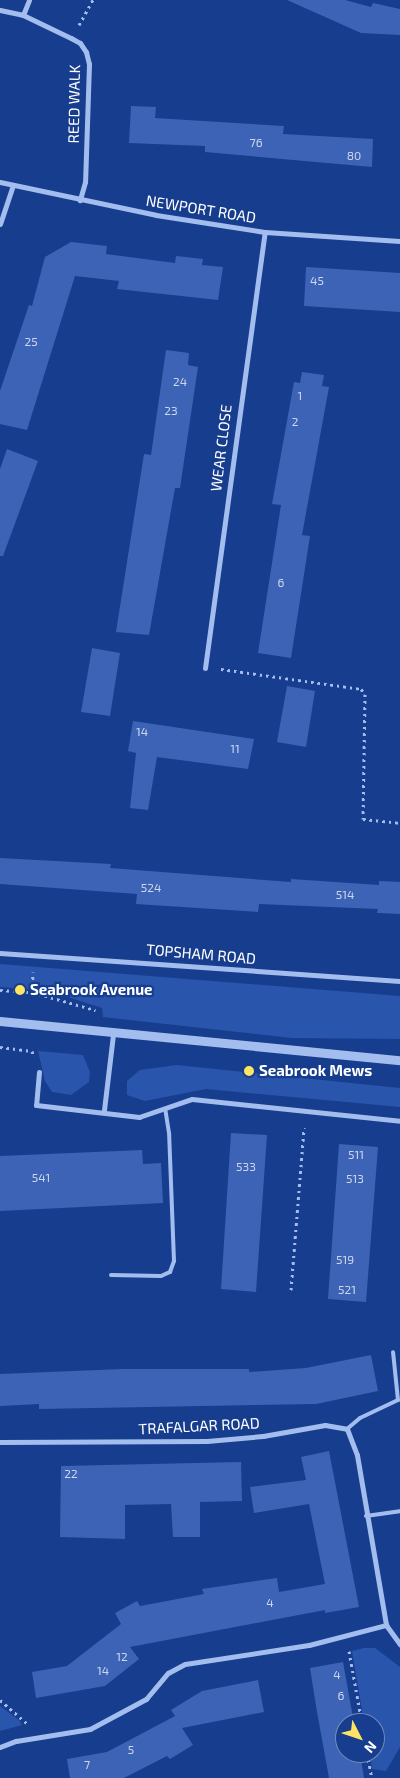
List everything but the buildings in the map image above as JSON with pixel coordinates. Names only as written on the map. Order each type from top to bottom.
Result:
[{"type":"street","points":[[23,15],[29,0]]},
{"type":"street","name":"REED WALK","points":[[0,10],[23,15],[80,43],[89,64],[85,182],[80,200]]},
{"type":"street","name":"NEWPORT ROAD","points":[[0,182],[80,200],[265,232],[400,241]]},
{"type":"street","points":[[0,224],[13,185]]},
{"type":"street","name":"WEAR CLOSE","points":[[205,668],[265,232]]},
{"type":"street","name":"TOPSHAM ROAD","points":[[0,952],[400,981]]},
{"type":"street","points":[[0,1022],[400,1060]]},
{"type":"street","points":[[104,1110],[113,1034]]},
{"type":"street","points":[[39,1072],[36,1105],[104,1110],[139,1116],[192,1099],[305,1113],[400,1121]]},
{"type":"street","name":"TRAFALGAR ROAD","points":[[0,1442],[208,1441],[263,1436],[325,1425],[337,1425],[346,1429]]},
{"type":"street","points":[[346,1429],[357,1455],[386,1625],[400,1644]]},
{"type":"street","points":[[0,1748],[30,1738],[90,1728],[127,1711],[146,1699],[168,1673],[185,1664],[309,1645],[386,1625]]},
{"type":"lane","points":[[111,1275],[161,1276],[170,1272],[174,1261],[169,1133],[165,1109]]},
{"type":"lane","points":[[346,1429],[360,1418],[399,1400],[393,1352]]},
{"type":"lane","points":[[366,1516],[400,1511]]},
{"type":"path","points":[[71,38],[93,0]]},
{"type":"path","points":[[205,668],[361,689],[365,694],[363,819],[400,823]]},
{"type":"path","points":[[0,990],[32,992],[96,1010]]},
{"type":"path","points":[[0,1047],[32,1051],[39,1072]]},
{"type":"path","points":[[291,1290],[305,1113]]},
{"type":"path","points":[[346,1635],[360,1713]]},
{"type":"path","points":[[0,1700],[25,1720],[30,1738]]},
{"type":"path","points":[[369,1763],[372,1778]]},
{"type":"shaded area","points":[[0,964],[400,996],[400,1039],[292,1038],[103,1017],[102,1008],[49,991],[0,987]]},
{"type":"shaded area","points":[[38,1051],[83,1055],[90,1072],[89,1082],[71,1095],[52,1092],[45,1081]]},
{"type":"shaded area","points":[[177,1065],[400,1088],[400,1107],[206,1089],[145,1101],[127,1095],[127,1081],[140,1070]]},
{"type":"shaded area","points":[[375,1648],[400,1667],[400,1747],[386,1771],[372,1769],[371,1763],[385,1763],[385,1713],[362,1713],[352,1651]]},
{"type":"shaded area","points":[[0,1706],[19,1720],[22,1725],[0,1731]]},
{"type":"place","name":"Seabrook Avenue","points":[[20,990]]},
{"type":"place","name":"Seabrook Mews","points":[[249,1071]]}]
